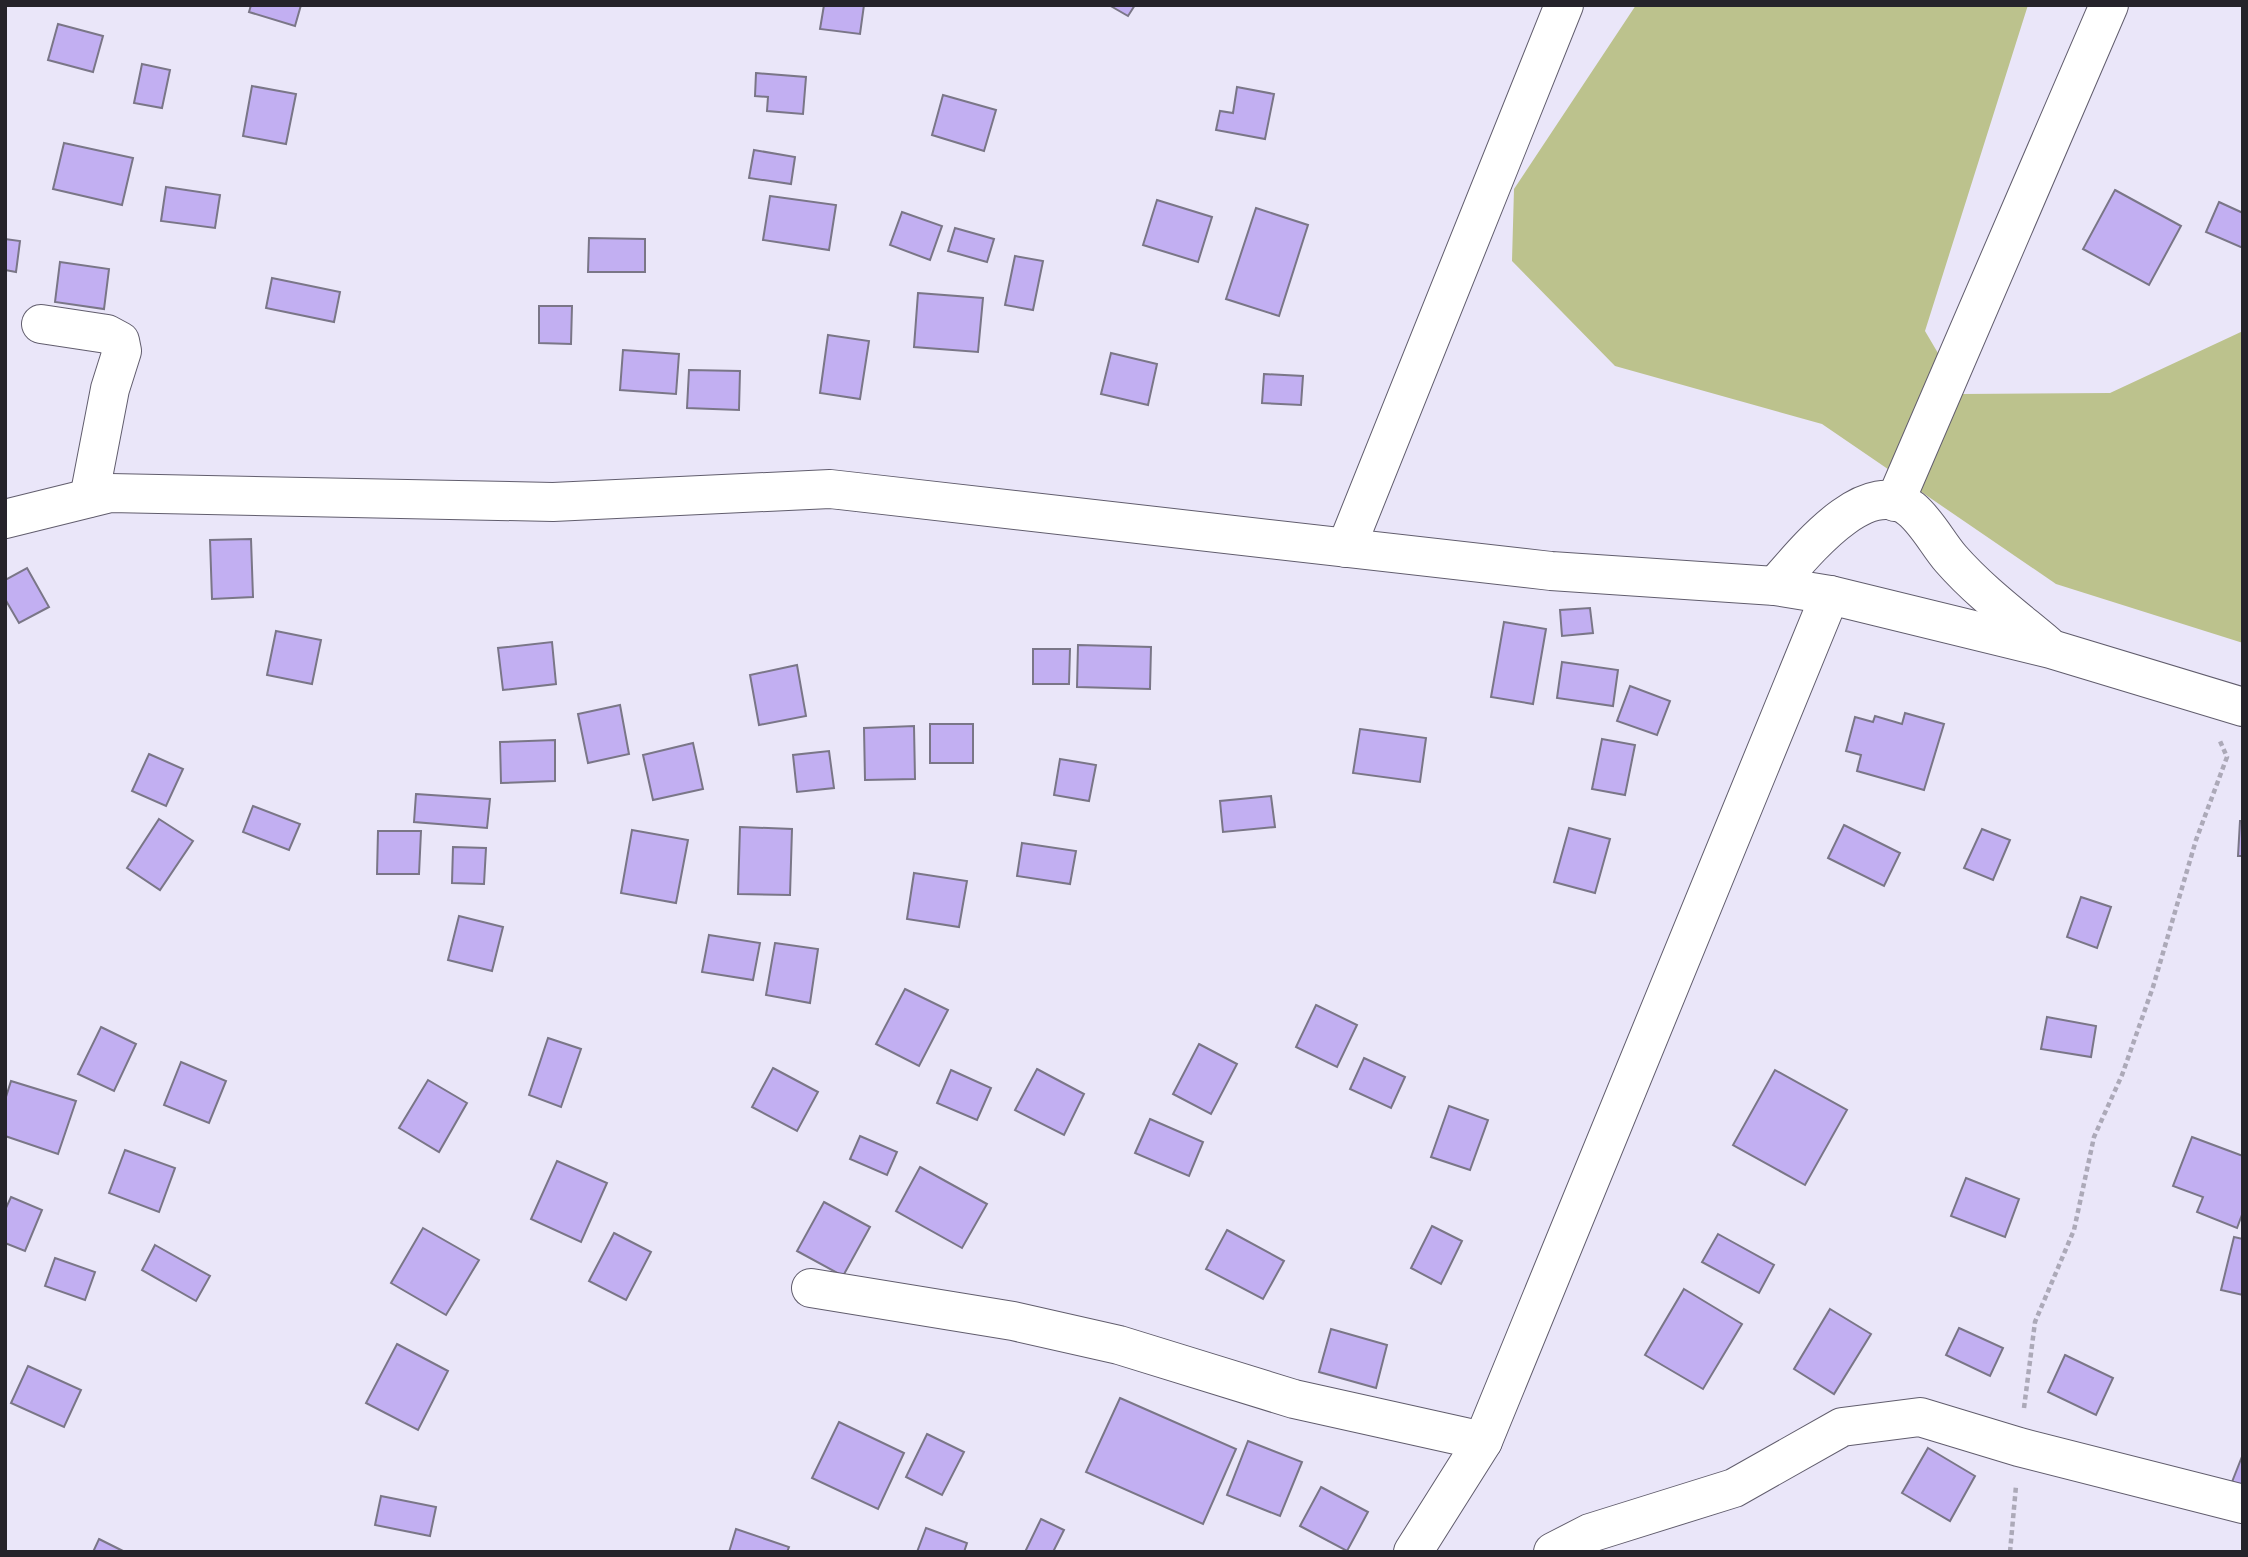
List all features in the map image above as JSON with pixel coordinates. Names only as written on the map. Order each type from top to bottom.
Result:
[{"type":"street","points":[[1346,548],[1564,5]]},
{"type":"street","points":[[1895,502],[2109,5]]},
{"type":"street","points":[[41,324],[107,334],[120,341],[121,351],[110,389],[89,498]]},
{"type":"street","points":[[5,519],[110,493],[553,502],[830,489],[1550,571],[1775,586],[1830,595],[2051,649],[2243,707]]},
{"type":"street","points":[[1775,586],[1824,531],[1841,518],[1882,500],[1895,502],[1911,508],[1953,561],[2051,649]]},
{"type":"street","points":[[1413,1552],[1483,1441],[1830,595]]},
{"type":"street","points":[[811,1288],[1013,1321],[1119,1345],[1294,1399],[1483,1441]]},
{"type":"street","points":[[1553,1552],[1590,1533],[1734,1488],[1842,1427],[1920,1417],[2019,1447],[2243,1504]]},
{"type":"path","points":[[2011,1552],[2019,1447],[2035,1322],[2074,1230],[2094,1137],[2122,1075],[2149,999],[2196,840],[2227,757],[2201,693]]},
{"type":"green space","points":[[1636,5],[2028,5],[1925,331],[1962,394],[2110,393],[2243,331],[2243,643],[2056,584],[1822,424],[1615,366],[1512,261],[1514,189]]},
{"type":"building","points":[[251,5],[301,5],[295,26],[249,12]]},
{"type":"building","points":[[824,5],[864,5],[860,34],[820,29]]},
{"type":"building","points":[[1109,5],[1135,5],[1128,16]]},
{"type":"building","points":[[58,24],[103,36],[93,72],[48,60]]},
{"type":"building","points":[[142,64],[170,70],[162,108],[134,103]]},
{"type":"building","points":[[756,73],[806,77],[803,114],[767,111],[768,97],[755,96]]},
{"type":"building","points":[[252,86],[296,94],[286,144],[243,136]]},
{"type":"building","points":[[1237,87],[1274,94],[1265,139],[1216,130],[1220,111],[1233,113]]},
{"type":"building","points":[[943,95],[996,110],[984,151],[932,135]]},
{"type":"building","points":[[64,143],[133,158],[122,205],[53,189]]},
{"type":"building","points":[[754,150],[795,157],[791,184],[749,178]]},
{"type":"building","points":[[166,187],[220,195],[215,228],[161,221]]},
{"type":"building","points":[[2115,190],[2181,226],[2149,285],[2083,249]]},
{"type":"building","points":[[770,196],[836,205],[829,250],[763,240]]},
{"type":"building","points":[[1157,200],[1212,217],[1198,262],[1143,245]]},
{"type":"building","points":[[2219,202],[2243,213],[2243,248],[2206,232]]},
{"type":"building","points":[[1256,208],[1308,225],[1279,316],[1226,299]]},
{"type":"building","points":[[902,212],[942,226],[930,260],[890,245]]},
{"type":"building","points":[[955,228],[994,239],[987,262],[948,251]]},
{"type":"building","points":[[589,238],[645,239],[645,272],[588,272]]},
{"type":"building","points":[[5,239],[20,241],[16,272],[5,270]]},
{"type":"building","points":[[1015,256],[1043,261],[1033,310],[1005,305]]},
{"type":"building","points":[[60,262],[109,269],[104,309],[55,302]]},
{"type":"building","points":[[272,278],[340,292],[334,322],[266,308]]},
{"type":"building","points":[[918,293],[983,298],[978,352],[914,347]]},
{"type":"building","points":[[539,306],[572,306],[571,344],[539,343]]},
{"type":"building","points":[[828,335],[869,341],[860,399],[820,393]]},
{"type":"building","points":[[623,350],[679,354],[676,394],[620,390]]},
{"type":"building","points":[[1111,353],[1157,364],[1148,405],[1101,394]]},
{"type":"building","points":[[689,370],[740,371],[739,410],[687,408]]},
{"type":"building","points":[[1264,374],[1303,376],[1301,405],[1262,403]]},
{"type":"building","points":[[251,539],[253,597],[212,599],[210,540]]},
{"type":"building","points":[[27,568],[49,607],[19,623],[5,599],[5,580]]},
{"type":"building","points":[[1590,608],[1593,633],[1562,636],[1560,610]]},
{"type":"building","points":[[1504,622],[1546,629],[1533,704],[1491,697]]},
{"type":"building","points":[[276,631],[321,640],[312,684],[267,675]]},
{"type":"building","points":[[552,642],[556,684],[503,690],[498,648]]},
{"type":"building","points":[[1078,645],[1151,647],[1150,689],[1077,687]]},
{"type":"building","points":[[1033,649],[1070,649],[1069,684],[1033,684]]},
{"type":"building","points":[[1562,662],[1618,670],[1613,706],[1557,698]]},
{"type":"building","points":[[797,665],[806,716],[759,725],[750,675]]},
{"type":"building","points":[[1630,686],[1670,701],[1657,735],[1617,721]]},
{"type":"building","points":[[620,705],[629,754],[588,763],[578,714]]},
{"type":"building","points":[[1905,713],[1944,724],[1924,790],[1857,771],[1861,755],[1846,751],[1855,717],[1873,722],[1875,716],[1902,724]]},
{"type":"building","points":[[930,724],[973,724],[973,763],[930,763]]},
{"type":"building","points":[[914,726],[915,779],[865,780],[864,728]]},
{"type":"building","points":[[1360,729],[1426,738],[1420,782],[1353,773]]},
{"type":"building","points":[[1602,739],[1635,745],[1625,795],[1592,789]]},
{"type":"building","points":[[555,740],[555,781],[501,783],[500,742]]},
{"type":"building","points":[[693,743],[703,789],[653,800],[643,755]]},
{"type":"building","points":[[829,751],[834,788],[797,792],[793,755]]},
{"type":"building","points":[[149,754],[183,769],[166,806],[132,791]]},
{"type":"building","points":[[1060,759],[1096,765],[1089,801],[1054,795]]},
{"type":"building","points":[[416,794],[490,799],[487,828],[414,822]]},
{"type":"building","points":[[1271,796],[1275,827],[1223,832],[1220,801]]},
{"type":"building","points":[[253,806],[300,824],[289,850],[243,832]]},
{"type":"building","points":[[159,819],[193,841],[160,890],[127,868]]},
{"type":"building","points":[[2240,821],[2243,821],[2243,856],[2238,856]]},
{"type":"building","points":[[1844,825],[1900,853],[1884,886],[1828,858]]},
{"type":"building","points":[[740,827],[792,829],[790,895],[738,894]]},
{"type":"building","points":[[1569,828],[1610,839],[1595,893],[1554,882]]},
{"type":"building","points":[[1982,829],[2010,840],[1993,880],[1964,868]]},
{"type":"building","points":[[632,830],[688,840],[676,903],[621,893]]},
{"type":"building","points":[[378,831],[421,831],[419,874],[377,874]]},
{"type":"building","points":[[1022,843],[1076,851],[1070,884],[1017,876]]},
{"type":"building","points":[[453,847],[486,848],[484,884],[452,883]]},
{"type":"building","points":[[914,873],[967,881],[959,927],[907,919]]},
{"type":"building","points":[[2081,897],[2111,907],[2097,948],[2067,937]]},
{"type":"building","points":[[459,916],[503,927],[492,971],[448,960]]},
{"type":"building","points":[[709,935],[760,943],[753,980],[702,972]]},
{"type":"building","points":[[775,943],[818,949],[810,1003],[766,995]]},
{"type":"building","points":[[905,989],[948,1010],[919,1066],[876,1044]]},
{"type":"building","points":[[1316,1005],[1357,1025],[1337,1067],[1296,1047]]},
{"type":"building","points":[[2047,1017],[2096,1026],[2091,1057],[2041,1049]]},
{"type":"building","points":[[101,1027],[136,1044],[114,1091],[78,1074]]},
{"type":"building","points":[[548,1038],[581,1049],[561,1107],[529,1095]]},
{"type":"building","points":[[1199,1044],[1237,1064],[1211,1114],[1173,1094]]},
{"type":"building","points":[[1364,1058],[1405,1077],[1391,1108],[1350,1089]]},
{"type":"building","points":[[181,1062],[226,1081],[209,1123],[164,1105]]},
{"type":"building","points":[[773,1068],[818,1092],[797,1131],[752,1107]]},
{"type":"building","points":[[1037,1069],[1084,1094],[1064,1135],[1015,1110]]},
{"type":"building","points":[[951,1070],[991,1088],[977,1120],[937,1103]]},
{"type":"building","points":[[1775,1070],[1847,1110],[1805,1185],[1733,1145]]},
{"type":"building","points":[[428,1080],[467,1103],[439,1152],[399,1128]]},
{"type":"building","points":[[11,1081],[76,1101],[58,1154],[5,1136],[5,1100]]},
{"type":"building","points":[[1449,1106],[1488,1120],[1470,1170],[1431,1157]]},
{"type":"building","points":[[1150,1119],[1203,1142],[1189,1176],[1135,1153]]},
{"type":"building","points":[[860,1136],[897,1152],[887,1175],[850,1159]]},
{"type":"building","points":[[2192,1137],[2243,1156],[2243,1212],[2237,1228],[2197,1212],[2203,1197],[2173,1186]]},
{"type":"building","points":[[125,1150],[175,1168],[159,1212],[109,1193]]},
{"type":"building","points":[[557,1161],[607,1183],[581,1242],[531,1219]]},
{"type":"building","points":[[920,1167],[987,1204],[962,1248],[896,1211]]},
{"type":"building","points":[[1966,1178],[2019,1199],[2005,1237],[1951,1216]]},
{"type":"building","points":[[11,1197],[42,1210],[25,1251],[5,1243],[5,1210]]},
{"type":"building","points":[[824,1202],[870,1227],[843,1276],[797,1251]]},
{"type":"building","points":[[1432,1226],[1462,1241],[1441,1284],[1411,1268]]},
{"type":"building","points":[[423,1228],[479,1260],[446,1315],[391,1283]]},
{"type":"building","points":[[1227,1230],[1284,1261],[1263,1299],[1206,1269]]},
{"type":"building","points":[[614,1233],[651,1252],[626,1300],[589,1281]]},
{"type":"building","points":[[1718,1234],[1774,1265],[1759,1293],[1702,1262]]},
{"type":"building","points":[[2234,1237],[2243,1239],[2243,1295],[2221,1290]]},
{"type":"building","points":[[155,1245],[210,1276],[196,1301],[142,1270]]},
{"type":"building","points":[[55,1258],[95,1272],[85,1300],[45,1286]]},
{"type":"building","points":[[1684,1289],[1742,1324],[1703,1389],[1645,1355]]},
{"type":"building","points":[[1830,1309],[1871,1334],[1834,1394],[1794,1369]]},
{"type":"building","points":[[1959,1328],[2003,1348],[1990,1376],[1946,1355]]},
{"type":"building","points":[[1331,1329],[1387,1345],[1376,1388],[1319,1372]]},
{"type":"building","points":[[397,1344],[448,1371],[418,1430],[366,1403]]},
{"type":"building","points":[[2065,1355],[2113,1378],[2096,1415],[2048,1392]]},
{"type":"building","points":[[28,1366],[81,1390],[64,1427],[11,1403]]},
{"type":"building","points":[[1120,1398],[1236,1449],[1203,1524],[1086,1472]]},
{"type":"building","points":[[839,1422],[904,1453],[878,1509],[812,1478]]},
{"type":"building","points":[[927,1434],[964,1452],[942,1495],[906,1477]]},
{"type":"building","points":[[1248,1441],[1302,1462],[1280,1516],[1227,1495]]},
{"type":"building","points":[[1928,1448],[1975,1476],[1950,1521],[1902,1493]]},
{"type":"building","points":[[2243,1454],[2243,1487],[2232,1482]]},
{"type":"building","points":[[1321,1487],[1368,1512],[1347,1551],[1300,1526]]},
{"type":"building","points":[[381,1496],[436,1507],[430,1536],[375,1525]]},
{"type":"building","points":[[1041,1519],[1064,1530],[1053,1552],[1025,1552]]},
{"type":"building","points":[[926,1528],[967,1543],[964,1552],[917,1552]]},
{"type":"building","points":[[736,1529],[789,1547],[787,1552],[729,1552]]},
{"type":"building","points":[[99,1539],[125,1552],[93,1552]]}]
